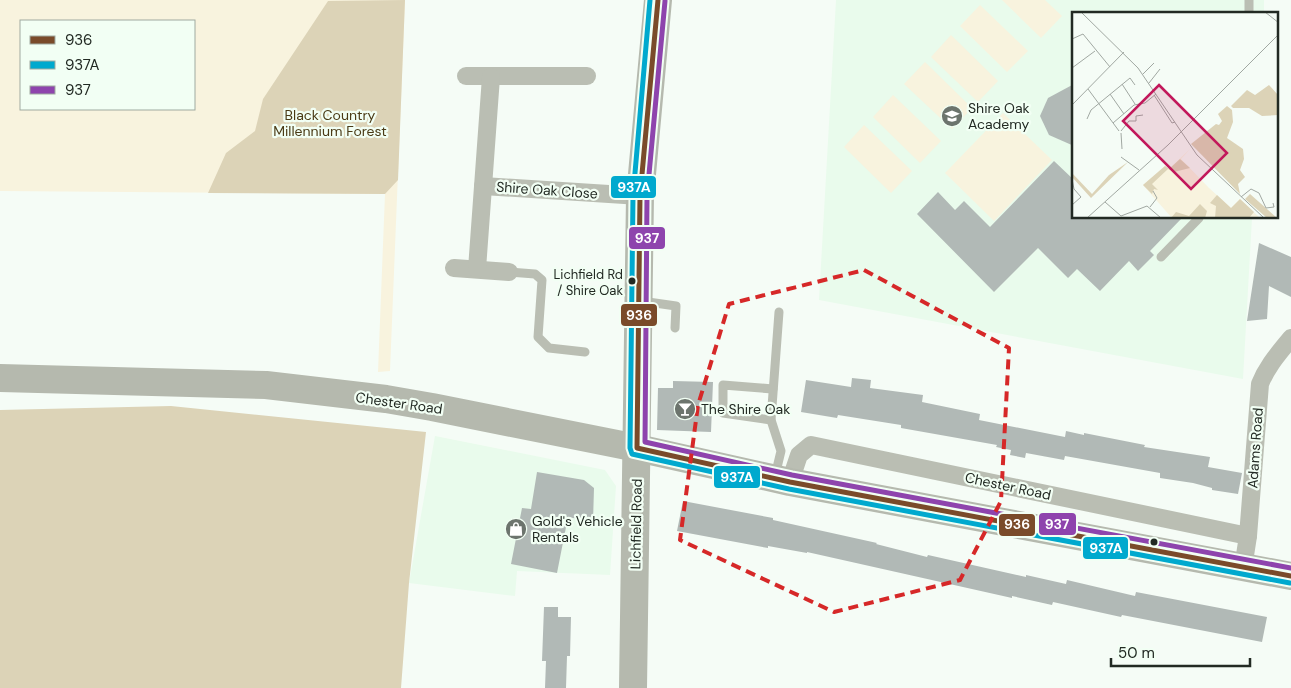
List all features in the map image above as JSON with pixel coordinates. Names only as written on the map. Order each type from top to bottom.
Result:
[{"type":"highway","name":"Lichfield Road","points":[[634,688],[640,196],[658,0]]},
{"type":"highway","name":"Chester Road","points":[[0,378],[266,385],[386,399],[637,448],[782,480],[1291,576]]},
{"type":"street","points":[[466,76],[587,76]]},
{"type":"street","name":"Shire Oak Close","points":[[477,269],[491,77]]},
{"type":"street","name":"Shire Oak Close","points":[[483,186],[640,196]]},
{"type":"street","points":[[454,268],[509,272]]},
{"type":"street","name":"Adams Road","points":[[1243,568],[1248,536],[1260,384],[1276,355],[1291,338]]},
{"type":"street","name":"Chester Road","points":[[782,480],[799,455],[811,445],[1248,536]]},
{"type":"lane","points":[[1161,257],[1198,219]]},
{"type":"lane","points":[[509,272],[535,274],[542,280],[538,337],[549,348],[585,352]]},
{"type":"lane","points":[[639,301],[676,306],[675,328]]},
{"type":"lane","points":[[779,312],[771,420],[781,451],[782,480]]},
{"type":"lane","points":[[771,420],[723,413],[723,385],[772,389]]},
{"type":"highlighted area","points":[[864,270],[1009,348],[1001,501],[960,580],[834,612],[680,540],[698,405],[729,304]]},
{"type":"shaded area","name":"Shire Oak Academy","points":[[836,0],[1264,0],[1264,12],[1072,12],[1072,219],[1252,219],[1243,379],[819,300]]},
{"type":"shaded area","name":"Gold's Vehicle Rentals","points":[[435,436],[605,470],[616,486],[610,575],[517,571],[515,596],[409,583]]},
{"type":"green space","points":[[0,0],[405,0],[390,371],[378,372],[385,194],[0,191]]},
{"type":"green space","name":"Black Country Millennium Forest","points":[[405,0],[398,180],[385,194],[208,193],[226,153],[255,131],[263,99],[328,1]]},
{"type":"green space","points":[[1002,0],[1045,0],[1062,16],[1041,38]]},
{"type":"green space","points":[[980,5],[1028,51],[1007,72],[960,26]]},
{"type":"green space","points":[[951,35],[998,81],[978,102],[931,57]]},
{"type":"green space","points":[[925,62],[972,108],[952,129],[904,84]]},
{"type":"green space","points":[[893,95],[941,141],[920,163],[873,117]]},
{"type":"green space","points":[[1003,113],[1052,160],[994,221],[945,173]]},
{"type":"green space","points":[[864,125],[912,171],[891,193],[844,147]]},
{"type":"green space","points":[[171,406],[426,432],[409,583],[401,688],[0,688],[0,410]]},
{"type":"building","points":[[1072,85],[1072,145],[1049,135],[1040,116],[1048,98]]},
{"type":"building","points":[[1054,161],[1072,178],[1072,219],[1181,219],[1150,251],[1154,255],[1138,271],[1129,261],[1100,291],[1077,269],[1068,278],[1038,248],[994,292],[917,214],[938,192],[955,210],[964,201],[990,227]]},
{"type":"building","points":[[1259,243],[1291,257],[1291,297],[1269,286],[1267,319],[1247,321]]},
{"type":"building","points":[[852,378],[871,380],[870,388],[923,395],[922,402],[980,414],[979,420],[1065,437],[1066,431],[1084,435],[1084,433],[1145,445],[1144,447],[1210,457],[1208,467],[1242,473],[1238,494],[1212,490],[1212,488],[1193,483],[1160,478],[1160,473],[1065,456],[1064,460],[1026,453],[1025,458],[1010,455],[1011,450],[996,447],[997,445],[901,428],[901,425],[838,415],[837,418],[801,412],[806,380],[851,387]]},
{"type":"building","name":"The Shire Oak","points":[[673,381],[713,382],[711,432],[657,430],[658,388],[673,388]]},
{"type":"building","points":[[537,472],[584,480],[594,488],[593,522],[568,517],[557,573],[511,564],[522,508],[531,509]]},
{"type":"building","points":[[683,501],[773,518],[773,520],[877,543],[927,557],[928,555],[1026,577],[1026,575],[1066,584],[1067,580],[1135,596],[1136,592],[1267,617],[1262,642],[1122,615],[1121,617],[1053,602],[1052,605],[1012,596],[1012,598],[807,552],[768,546],[768,548],[677,531]]},
{"type":"building","points":[[544,607],[558,607],[558,617],[571,617],[570,656],[567,656],[566,688],[545,688],[546,661],[542,661]]},
{"type":"transit line","name":"937A","points":[[650,0],[633,196],[630,448],[632,454],[789,489],[1290,583]]},
{"type":"transit line","name":"936","points":[[658,0],[640,196],[637,448],[790,482],[1291,576]]},
{"type":"transit line","name":"937","points":[[665,1],[647,196],[645,442],[792,475],[1291,568]]},
{"type":"place","name":"Shire Oak Academy","points":[[952,116]]},
{"type":"place","name":"Lichfield Rd / Shire Oak","points":[[632,281]]},
{"type":"place","name":"The Shire Oak","points":[[685,409]]},
{"type":"place","name":"Gold's Vehicle Rentals","points":[[516,529]]}]
